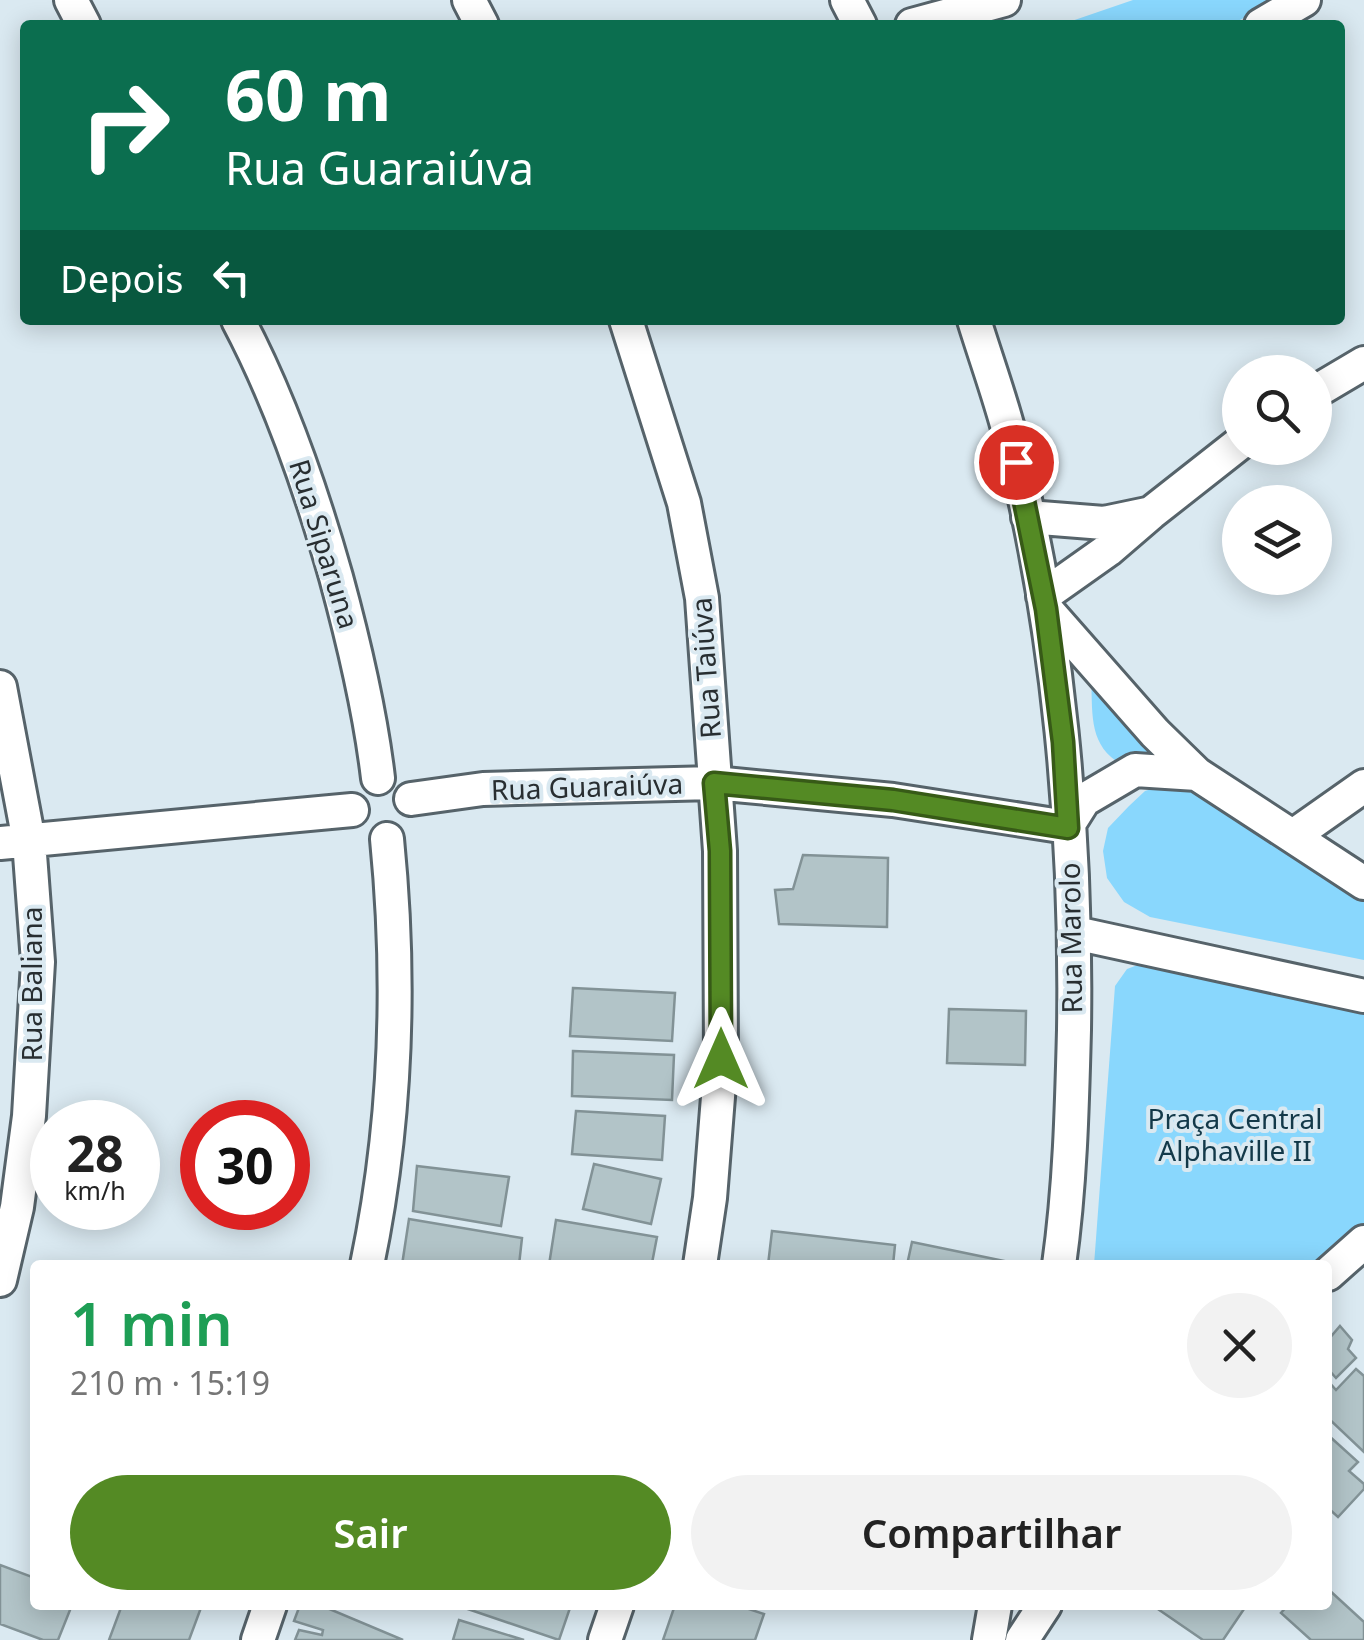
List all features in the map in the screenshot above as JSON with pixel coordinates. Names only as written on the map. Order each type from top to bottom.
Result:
[{"type":"street","points":[[930,20],[1004,0]]},
{"type":"street","points":[[1270,20],[1304,0]]},
{"type":"street","name":"Rua Siparuna","points":[[240,325],[291,436],[324,535],[352,633],[373,732],[378,778]]},
{"type":"street","name":"Rua Taiúva","points":[[628,325],[684,503],[702,598],[720,851],[721,1059],[701,1260]]},
{"type":"street","name":"Rua Marolo","points":[[976,325],[1010,435],[1028,517],[1063,742],[1075,934],[1072,1132],[1059,1260]]},
{"type":"street","points":[[1332,382],[1364,363]]},
{"type":"street","points":[[1222,457],[1044,602],[1143,720],[1197,774],[1364,882]]},
{"type":"street","points":[[1028,517],[1104,523],[1151,513]]},
{"type":"street","name":"Rua Baliana","points":[[0,687],[14,842],[38,962],[30,1116],[17,1206],[0,1280]]},
{"type":"street","points":[[1068,828],[1084,800],[1135,770],[1197,774]]},
{"type":"street","points":[[378,778],[402,785],[411,798],[411,820],[397,835],[387,838],[368,835],[360,829],[352,810],[356,793],[378,778]]},
{"type":"street","name":"Rua Guaraiúva","points":[[411,798],[483,789],[714,783],[893,800],[1068,828]]},
{"type":"street","points":[[1293,836],[1364,786]]},
{"type":"street","points":[[14,842],[352,810]]},
{"type":"street","points":[[368,1260],[390,1110],[394,992],[387,838]]},
{"type":"street","points":[[1075,934],[1364,996]]},
{"type":"street","points":[[1332,1270],[1364,1242]]},
{"type":"street","points":[[258,1640],[268,1610]]},
{"type":"street","points":[[605,1640],[615,1610]]},
{"type":"street","points":[[989,1640],[994,1610]]},
{"type":"street","points":[[1022,1640],[1042,1610]]},
{"type":"green space","points":[[1133,0],[1276,0],[1240,20],[1075,20]]},
{"type":"green space","points":[[1091,678],[1153,749],[1116,761],[1107,753],[1096,734]]},
{"type":"green space","points":[[1177,781],[1364,892],[1364,960],[1150,917],[1124,902],[1107,878],[1103,851],[1108,828],[1145,791]]},
{"type":"green space","name":"Praça Central Alphaville II","points":[[1151,960],[1364,1005],[1364,1226],[1327,1260],[1094,1260],[1115,986],[1127,969]]},
{"type":"building","points":[[803,855],[888,858],[887,927],[779,924],[775,890],[793,889]]},
{"type":"building","points":[[573,988],[675,993],[672,1041],[570,1036]]},
{"type":"building","points":[[949,1009],[1026,1011],[1025,1065],[947,1063]]},
{"type":"building","points":[[573,1051],[674,1055],[672,1100],[572,1096]]},
{"type":"building","points":[[576,1111],[665,1116],[662,1160],[572,1154]]},
{"type":"building","points":[[594,1164],[661,1179],[651,1224],[583,1209]]},
{"type":"building","points":[[417,1166],[509,1177],[501,1226],[413,1211]]},
{"type":"building","points":[[409,1219],[522,1238],[520,1260],[403,1260]]},
{"type":"building","points":[[556,1220],[657,1237],[653,1260],[550,1260]]},
{"type":"building","points":[[772,1231],[895,1245],[894,1260],[769,1260]]},
{"type":"building","points":[[912,1242],[999,1260],[908,1260]]},
{"type":"building","points":[[1340,1326],[1352,1340],[1348,1349],[1356,1358],[1336,1378],[1332,1374],[1332,1335]]},
{"type":"building","points":[[1356,1369],[1364,1376],[1364,1452],[1332,1422],[1332,1386],[1336,1390]]},
{"type":"building","points":[[1332,1439],[1358,1462],[1349,1471],[1364,1484],[1364,1489],[1338,1517],[1332,1512]]},
{"type":"building","points":[[0,1565],[30,1576],[30,1610],[70,1610],[58,1640],[43,1640],[0,1624]]},
{"type":"building","points":[[1332,1593],[1364,1622],[1364,1640],[1311,1640],[1281,1613],[1332,1610]]},
{"type":"building","points":[[120,1610],[200,1610],[189,1640],[109,1640]]},
{"type":"building","points":[[298,1610],[332,1610],[403,1640],[295,1640],[299,1630],[322,1635],[323,1630],[294,1621]]},
{"type":"building","points":[[471,1610],[569,1610],[559,1640]]},
{"type":"building","points":[[673,1610],[752,1610],[764,1614],[755,1640],[663,1640]]},
{"type":"building","points":[[1159,1610],[1243,1610],[1223,1640],[1203,1640]]},
{"type":"building","points":[[459,1620],[524,1640],[453,1640]]},
{"type":"route","points":[[721,1059],[720,851],[714,783],[893,800],[1068,828],[1063,742],[1046,609],[1016,462]]}]
